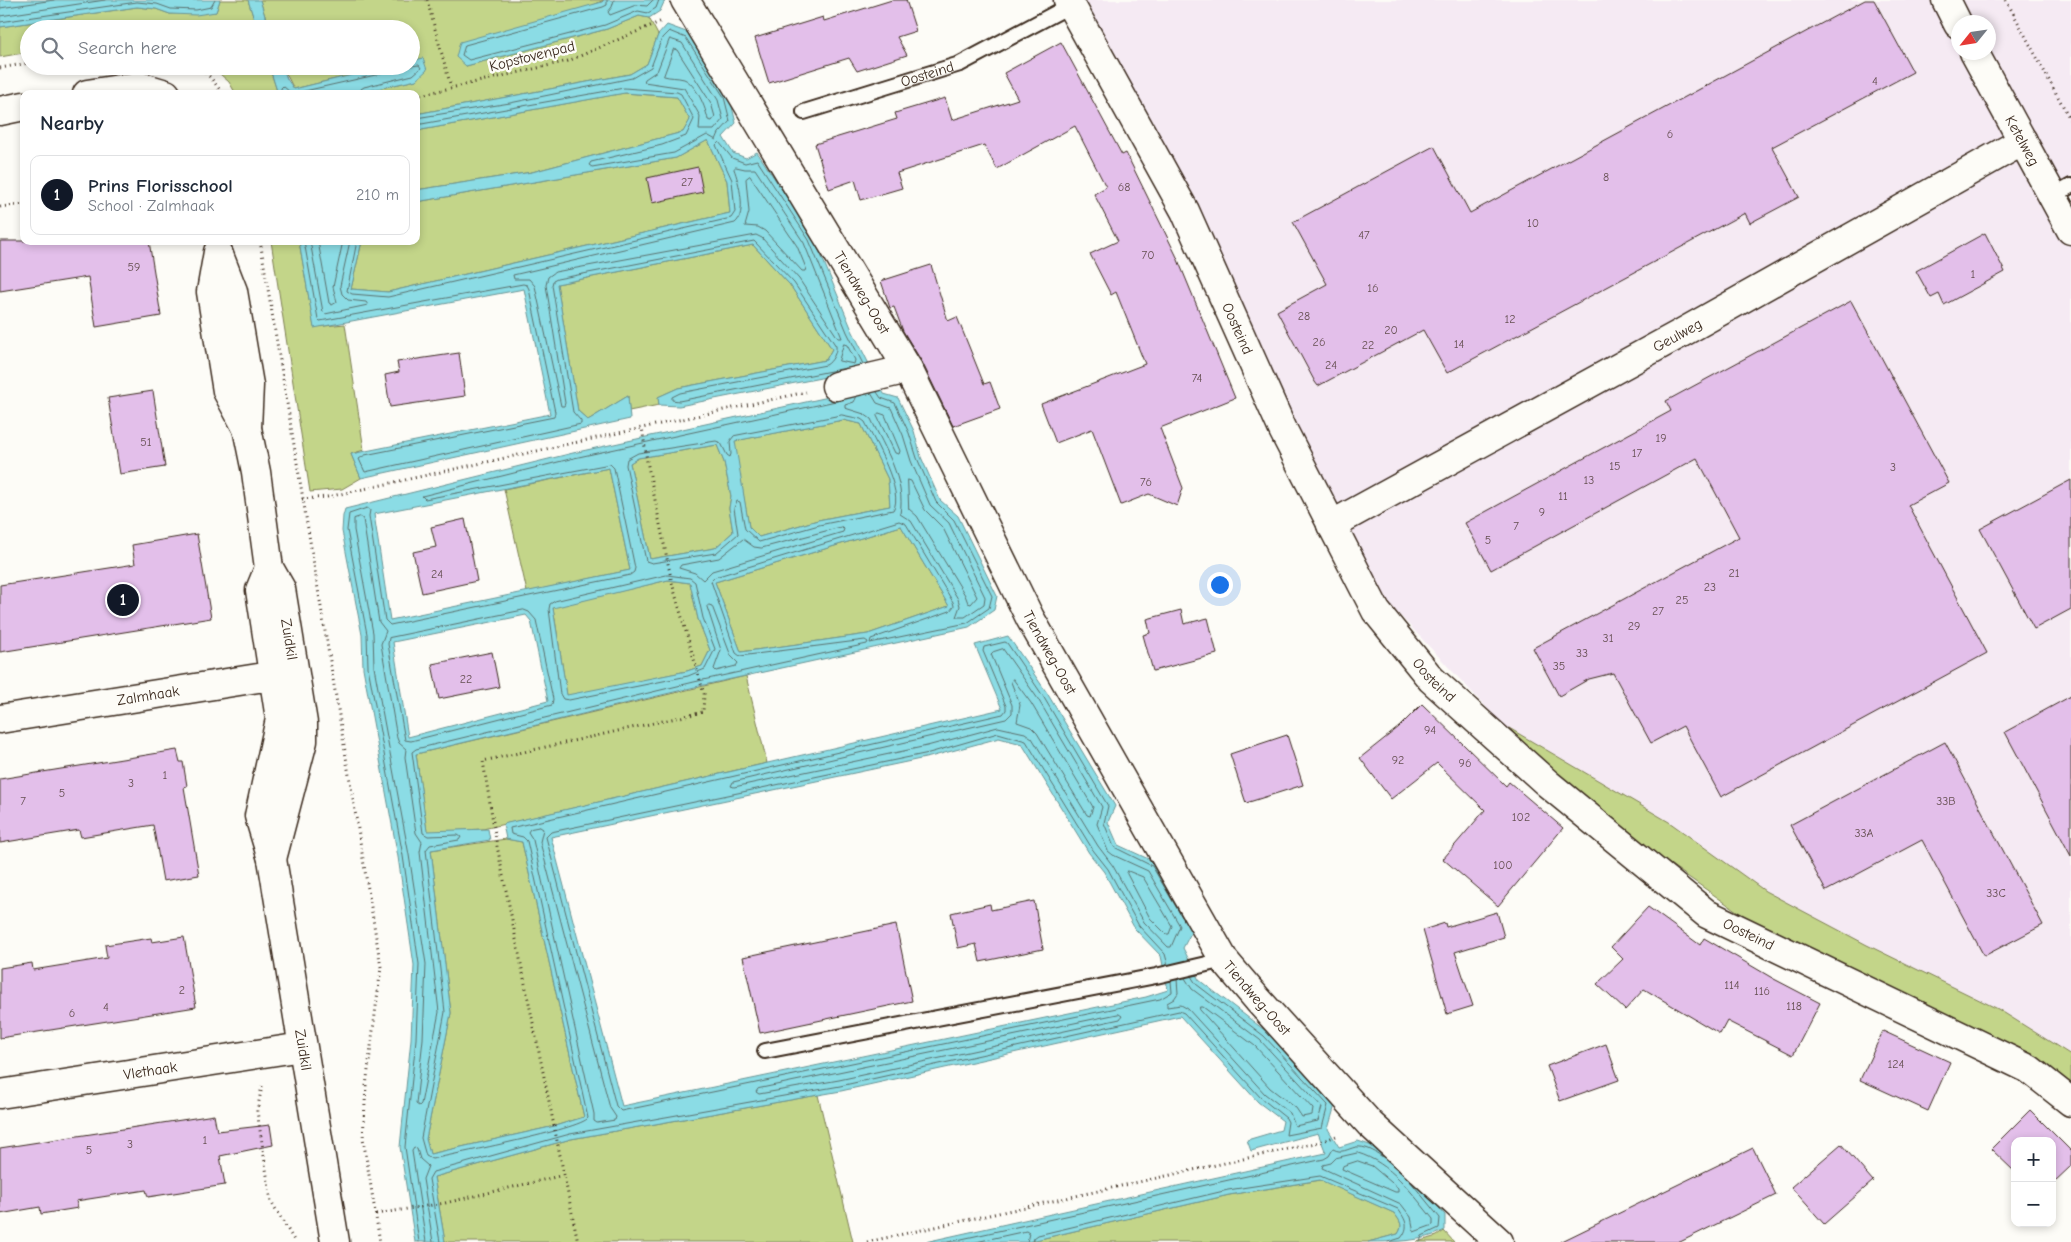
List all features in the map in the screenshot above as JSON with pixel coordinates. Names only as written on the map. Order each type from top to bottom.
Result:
[{"type":"street","name":"Tiendweg-Oost","points":[[685,0],[908,368],[1030,618],[1219,961],[1264,1007],[1370,1124],[1499,1242]]},
{"type":"street","points":[[1946,0],[1954,15]]},
{"type":"street","name":"Oosteind","points":[[1070,3],[1185,211],[1283,430],[1330,525],[1376,611],[1431,679],[1547,783],[1708,914],[2028,1069],[2071,1102]]},
{"type":"street","name":"Ketelweg","points":[[1978,60],[2023,141],[2062,191],[2071,230]]},
{"type":"street","points":[[113,90],[139,86],[152,90]]},
{"type":"street","points":[[0,111],[20,107]]},
{"type":"street","name":"Geulweg","points":[[1330,525],[1678,335],[2023,141]]},
{"type":"street","name":"Zuidkil","points":[[218,248],[233,291],[249,385],[247,428],[256,472],[269,568],[260,590],[284,678],[280,719],[259,816],[272,859],[335,1242]]},
{"type":"street","points":[[836,386],[908,368]]},
{"type":"street","name":"Zalmhaak","points":[[0,719],[258,678],[284,678]]},
{"type":"street","name":"Vlethaak","points":[[0,1094],[302,1047]]},
{"type":"lane","name":"Oosteind","points":[[804,112],[960,64],[1070,3]]},
{"type":"lane","points":[[765,1051],[1156,976],[1219,961]]},
{"type":"path","points":[[427,0],[451,87]]},
{"type":"path","points":[[2006,0],[2071,121]]},
{"type":"path","name":"Kopstovenpad","points":[[420,95],[568,61],[650,26]]},
{"type":"path","points":[[0,68],[20,65]]},
{"type":"path","points":[[208,75],[220,90]]},
{"type":"path","points":[[0,208],[20,205]]},
{"type":"path","points":[[302,499],[327,497],[836,386]]},
{"type":"path","points":[[578,1242],[497,846],[483,761],[703,712],[704,694],[672,583],[647,461],[642,427]]},
{"type":"path","points":[[867,1242],[1320,1142],[1338,1135]]},
{"type":"path","points":[[376,1214],[445,1203],[564,1175]]},
{"type":"shaded area","points":[[1051,0],[2071,0],[2071,1088],[1502,724],[1330,541],[1122,121]]},
{"type":"green space","points":[[220,0],[248,0],[254,20],[48,20],[137,7],[156,9],[170,14],[216,12]]},
{"type":"green space","points":[[260,0],[604,0],[466,66],[607,29],[639,16],[649,18],[658,35],[647,64],[630,74],[420,113],[420,90],[372,90],[416,80],[418,75],[420,75],[423,59],[420,60],[420,20],[266,20]]},
{"type":"green space","points":[[20,24],[20,54],[0,57],[0,27]]},
{"type":"green space","points":[[221,75],[272,75],[277,90],[234,90],[229,82]]},
{"type":"green space","points":[[287,75],[352,75],[294,89]]},
{"type":"green space","points":[[624,93],[677,97],[690,120],[683,132],[532,172],[420,189],[420,130]]},
{"type":"green space","points":[[708,140],[727,181],[730,213],[388,292],[351,289],[361,245],[420,245],[420,201],[676,158]]},
{"type":"green space","points":[[272,245],[300,245],[314,327],[345,324],[364,450],[351,454],[361,478],[342,489],[310,492]]},
{"type":"green space","points":[[753,245],[790,285],[832,349],[826,360],[678,388],[658,397],[659,405],[629,411],[628,396],[588,420],[578,411],[557,284]]},
{"type":"green space","points":[[843,420],[861,424],[888,479],[890,506],[818,520],[759,537],[749,527],[734,441]]},
{"type":"green space","points":[[717,445],[724,462],[731,496],[729,508],[733,532],[715,548],[650,559],[630,463],[638,458]]},
{"type":"green space","points":[[609,468],[630,570],[527,592],[504,489]]},
{"type":"green space","points":[[901,526],[949,606],[868,634],[741,652],[715,582]]},
{"type":"green space","points":[[668,580],[690,583],[698,619],[710,650],[702,666],[687,671],[567,696],[553,607]]},
{"type":"green space","points":[[746,676],[767,763],[483,829],[427,832],[416,754]]},
{"type":"green space","points":[[1509,728],[1669,822],[1765,891],[1867,945],[1998,1009],[2071,1055],[2071,1092],[1989,1039],[1930,1005],[1820,958],[1764,930],[1614,825],[1559,778]]},
{"type":"green space","points":[[506,839],[522,842],[584,1117],[555,1126],[430,1154],[426,1139],[451,1013],[431,850]]},
{"type":"green space","points":[[818,1095],[853,1242],[445,1242],[434,1177],[571,1139]]},
{"type":"green space","points":[[1321,1180],[1394,1213],[1398,1218],[1401,1228],[1398,1234],[1368,1242],[1027,1242],[1229,1195]]},
{"type":"green space","points":[[1444,1231],[1454,1242],[1417,1242],[1437,1236]]},
{"type":"water","points":[[0,0],[220,0],[216,12],[196,15],[170,14],[156,9],[137,7],[48,20],[20,20],[20,24],[0,27]]},
{"type":"water","points":[[248,0],[260,0],[266,20],[254,20]]},
{"type":"water","points":[[604,0],[665,0],[660,11],[649,18],[639,16],[607,29],[466,66],[456,57],[460,42]]},
{"type":"water","points":[[667,25],[689,33],[729,95],[736,123],[723,137],[733,153],[746,158],[757,152],[814,238],[852,330],[884,394],[898,398],[914,431],[921,457],[940,500],[958,516],[997,596],[994,610],[969,627],[695,687],[416,754],[427,831],[488,829],[490,840],[431,850],[451,1013],[426,1139],[430,1154],[555,1126],[584,1117],[522,842],[506,839],[503,824],[1002,709],[975,645],[1008,636],[1047,693],[1115,806],[1108,822],[1118,845],[1155,862],[1194,927],[1183,948],[1199,980],[1267,1032],[1335,1105],[1328,1129],[1339,1147],[1358,1141],[1381,1149],[1413,1177],[1445,1215],[1445,1230],[1418,1239],[1368,1242],[1398,1234],[1401,1228],[1398,1218],[1394,1213],[1320,1180],[1229,1195],[1027,1242],[925,1242],[1326,1153],[1318,1133],[1251,1151],[1247,1140],[1281,1130],[1283,1121],[1258,1102],[1180,1016],[841,1091],[571,1139],[434,1177],[445,1242],[415,1242],[400,1147],[411,1039],[414,965],[398,857],[363,668],[362,635],[342,531],[345,509],[573,453],[847,393],[846,373],[679,406],[659,405],[658,397],[678,388],[826,360],[832,349],[790,285],[753,245],[557,284],[578,411],[588,420],[628,396],[630,419],[361,478],[351,454],[550,414],[524,289],[314,328],[300,245],[361,245],[351,289],[388,292],[730,213],[727,181],[708,140],[676,158],[420,201],[420,189],[532,172],[683,132],[690,120],[677,97],[625,93],[420,130],[420,113],[630,74],[647,64],[658,35]],"holes":[[[843,420],[861,424],[888,479],[890,506],[818,520],[759,537],[749,527],[735,441]],[[717,445],[724,462],[731,496],[729,508],[733,532],[715,548],[650,559],[630,463],[638,458]],[[609,468],[630,570],[390,620],[374,514]],[[901,526],[949,606],[868,634],[741,652],[715,582]],[[668,580],[690,583],[698,619],[710,650],[702,666],[687,671],[567,695],[553,608]],[[526,615],[531,621],[548,701],[408,737],[393,642]],[[999,738],[1022,744],[1089,853],[1104,872],[1135,929],[1161,956],[1168,990],[1146,997],[622,1106],[551,837],[930,757]]]},
{"type":"water","points":[[423,58],[427,70],[416,80],[372,90],[277,90],[272,75],[285,75],[294,89],[352,75],[420,75],[420,59]]},
{"type":"building","points":[[892,0],[906,0],[916,31],[897,37],[907,55],[857,71],[849,58],[769,83],[755,38],[823,17],[824,21]]},
{"type":"building","points":[[1865,0],[1874,0],[1913,72],[1772,147],[1799,197],[1750,223],[1745,213],[1447,373],[1423,330],[1318,386],[1315,382],[1277,311],[1327,284],[1293,222],[1434,146],[1470,213]]},
{"type":"building","points":[[1061,42],[1122,155],[1126,153],[1176,255],[1235,398],[1160,428],[1183,488],[1177,506],[1149,494],[1121,505],[1092,429],[1056,443],[1041,404],[1145,364],[1116,292],[1111,295],[1090,254],[1118,241],[1094,194],[1106,187],[1075,126],[997,169],[984,145],[897,173],[902,188],[861,200],[855,180],[829,189],[815,144],[897,119],[895,113],[945,98],[952,120],[1018,99],[1004,73]]},
{"type":"building","points":[[698,167],[703,192],[652,203],[647,178]]},
{"type":"building","points":[[1985,233],[2005,272],[1944,305],[1939,294],[1931,298],[1916,271]]},
{"type":"building","points":[[0,241],[20,241],[20,245],[150,245],[161,316],[96,327],[88,277],[0,291]]},
{"type":"building","points":[[931,265],[948,321],[957,317],[984,384],[990,382],[1000,409],[953,426],[922,362],[903,331],[894,307],[890,308],[881,281]]},
{"type":"building","points":[[1851,301],[1949,483],[1908,505],[1987,653],[1721,797],[1683,726],[1651,743],[1613,673],[1589,679],[1559,696],[1533,648],[1739,537],[1697,458],[1491,570],[1465,523],[1671,411],[1666,401]]},
{"type":"building","points":[[459,353],[465,396],[390,407],[385,375],[399,372],[397,362]]},
{"type":"building","points":[[153,391],[165,467],[120,474],[108,398]]},
{"type":"building","points":[[2071,480],[2071,609],[2034,629],[1980,529]]},
{"type":"building","points":[[465,519],[477,581],[422,593],[413,552],[436,547],[431,527]]},
{"type":"building","points":[[197,534],[211,618],[0,652],[0,585],[135,564],[132,545]]},
{"type":"building","points":[[1181,610],[1184,624],[1208,618],[1217,654],[1153,671],[1143,635],[1150,633],[1147,619]]},
{"type":"building","points":[[492,652],[499,687],[439,699],[432,664]]},
{"type":"building","points":[[2071,696],[2071,856],[2005,732]]},
{"type":"building","points":[[1422,704],[1506,786],[1509,782],[1563,828],[1498,906],[1443,859],[1485,810],[1437,763],[1391,799],[1360,758],[1399,727]]},
{"type":"building","points":[[1287,735],[1303,785],[1246,803],[1230,754]]},
{"type":"building","points":[[1945,742],[2043,925],[1984,956],[1922,840],[1826,891],[1790,825]]},
{"type":"building","points":[[177,750],[180,762],[183,762],[187,786],[184,787],[199,875],[163,881],[153,825],[81,837],[79,830],[0,843],[0,779]]},
{"type":"building","points":[[1034,901],[1043,949],[980,962],[976,944],[958,948],[951,913],[990,904],[991,910]]},
{"type":"building","points":[[1648,907],[1700,945],[1704,938],[1774,979],[1820,1003],[1793,1055],[1727,1021],[1720,1034],[1644,989],[1625,1010],[1597,984],[1623,959],[1611,947]]},
{"type":"building","points":[[1497,912],[1504,937],[1455,952],[1473,1006],[1447,1014],[1423,930],[1445,923],[1446,927]]},
{"type":"building","points":[[896,925],[912,1001],[760,1033],[743,957]]},
{"type":"building","points":[[184,937],[196,1007],[0,1038],[0,968],[32,963],[33,970],[107,958],[105,945],[151,938],[152,942]]},
{"type":"building","points":[[1883,1031],[1950,1062],[1928,1111],[1860,1080]]},
{"type":"building","points":[[1606,1044],[1619,1080],[1560,1101],[1547,1066]]},
{"type":"building","points":[[2030,1110],[2071,1151],[2071,1166],[2056,1180],[2056,1137],[2011,1137],[2011,1168],[1991,1149]]},
{"type":"building","points":[[214,1115],[217,1131],[270,1125],[273,1145],[220,1156],[225,1185],[148,1197],[146,1190],[76,1201],[78,1208],[41,1214],[40,1207],[0,1214],[0,1148]]},
{"type":"building","points":[[1841,1144],[1873,1181],[1824,1224],[1791,1187]]},
{"type":"building","points":[[1753,1148],[1776,1195],[1680,1242],[1560,1242]]},
{"type":"place","name":"Prins Florisschool","points":[[123,600]]}]
